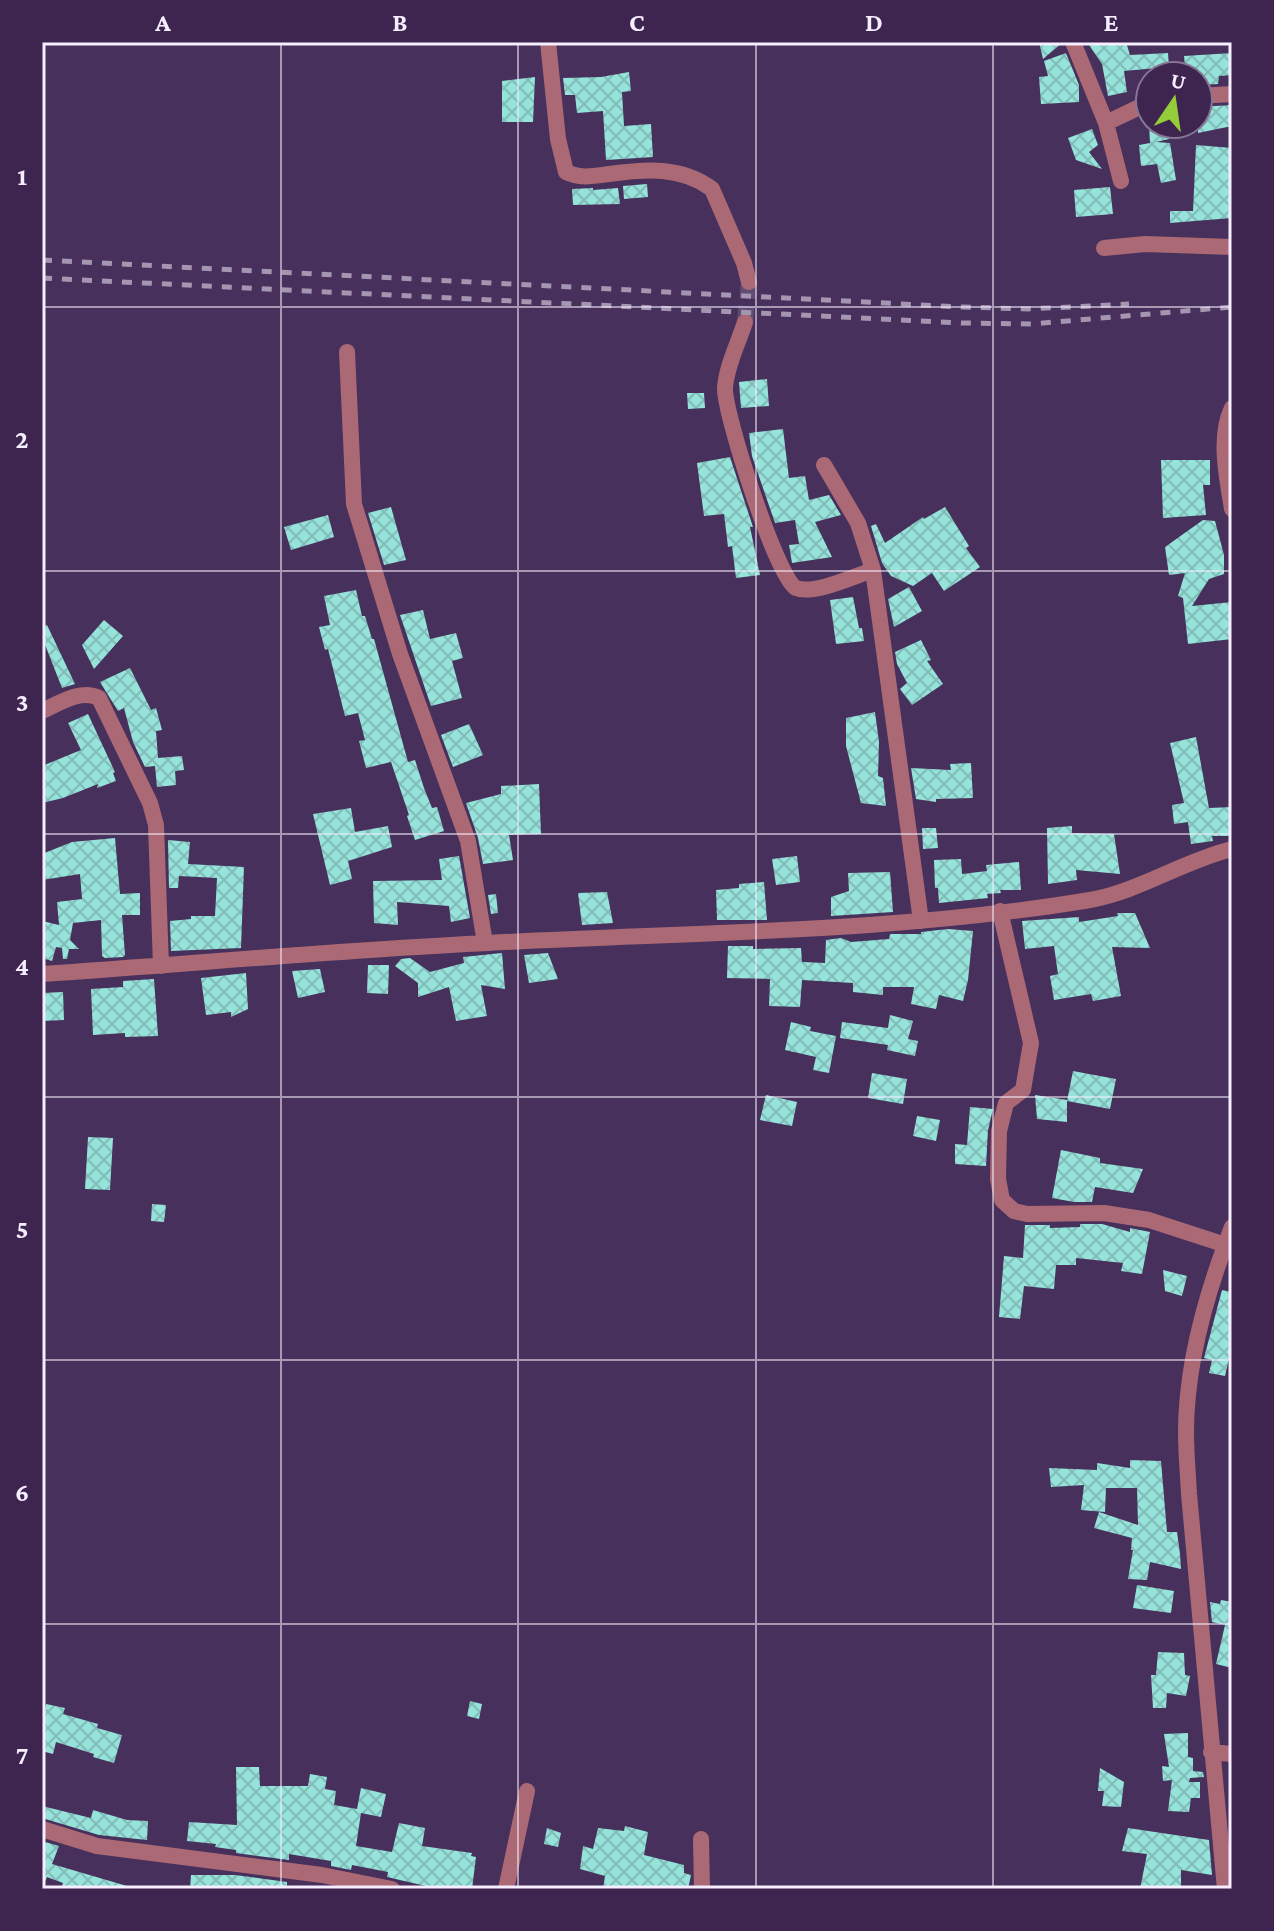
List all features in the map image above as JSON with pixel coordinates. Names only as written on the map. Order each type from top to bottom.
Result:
[{"type":"street","points":[[548,42],[558,139],[566,172],[589,176],[640,170],[674,172],[702,181],[712,189],[749,282]]},
{"type":"street","points":[[1073,42],[1106,123],[1121,181]]},
{"type":"street","points":[[1106,123],[1134,110]]},
{"type":"street","points":[[1104,248],[1145,244],[1232,247]]},
{"type":"street","points":[[745,322],[725,387],[727,412],[787,582],[806,590],[873,570]]},
{"type":"street","points":[[347,352],[354,504],[400,654],[468,841],[485,943]]},
{"type":"street","points":[[1232,408],[1224,444],[1232,509]]},
{"type":"street","points":[[824,465],[858,523],[873,570],[921,921]]},
{"type":"street","points":[[42,711],[77,696],[86,694],[99,698],[150,803],[159,848],[161,966]]},
{"type":"street","points":[[42,974],[485,943],[921,921],[1108,896],[1209,854],[1232,849]]},
{"type":"street","points":[[1000,911],[1031,1043],[1023,1090],[1006,1103],[999,1131],[998,1179],[1002,1200],[1014,1211],[1027,1214],[1104,1213],[1149,1220],[1228,1246]]},
{"type":"street","points":[[1225,1889],[1186,1431],[1191,1371],[1207,1300],[1232,1227]]},
{"type":"street","points":[[1211,1752],[1232,1754]]},
{"type":"street","points":[[506,1889],[527,1791]]},
{"type":"street","points":[[42,1829],[97,1846],[322,1875],[392,1889]]},
{"type":"street","points":[[701,1839],[702,1889]]},
{"type":"building","points":[[1039,42],[1062,42],[1062,43],[1043,59]]},
{"type":"building","points":[[1126,42],[1130,55],[1168,53],[1168,60],[1134,60],[1134,70],[1124,71],[1127,92],[1108,96],[1102,64],[1089,45]]},
{"type":"building","points":[[1066,53],[1079,85],[1079,102],[1041,104],[1039,77],[1048,76],[1044,61]]},
{"type":"building","points":[[1232,53],[1232,75],[1219,76],[1218,84],[1214,84],[1214,60],[1184,60],[1184,56]]},
{"type":"building","points":[[629,72],[631,91],[622,92],[624,126],[651,124],[653,157],[606,160],[603,111],[577,113],[575,95],[565,95],[563,78],[601,77]]},
{"type":"building","points":[[535,77],[533,122],[502,122],[502,81]]},
{"type":"building","points":[[1232,105],[1232,126],[1214,130],[1214,106]]},
{"type":"building","points":[[1092,129],[1098,145],[1089,152],[1102,169],[1076,160],[1068,138]]},
{"type":"building","points":[[1150,140],[1170,143],[1176,180],[1161,183],[1157,164],[1141,166],[1139,145],[1150,143]]},
{"type":"building","points":[[1196,145],[1232,148],[1232,175],[1229,174],[1232,218],[1170,223],[1170,211],[1193,211]]},
{"type":"building","points":[[647,184],[648,197],[624,199],[623,186]]},
{"type":"building","points":[[1110,187],[1113,214],[1076,217],[1074,190]]},
{"type":"building","points":[[618,188],[620,204],[573,205],[572,189]]},
{"type":"building","points":[[767,379],[769,406],[741,408],[739,382]]},
{"type":"building","points":[[687,393],[704,393],[705,408],[688,409]]},
{"type":"building","points":[[783,429],[789,478],[805,476],[809,500],[829,495],[841,515],[815,522],[832,557],[792,563],[789,545],[799,544],[795,520],[775,523],[752,456],[749,433]]},
{"type":"building","points":[[730,457],[753,527],[750,527],[760,575],[736,578],[724,514],[704,516],[697,463]]},
{"type":"building","points":[[1161,460],[1210,460],[1210,485],[1203,485],[1206,515],[1163,518]]},
{"type":"building","points":[[391,507],[406,560],[384,565],[368,513]]},
{"type":"building","points":[[945,507],[969,546],[966,548],[980,567],[944,591],[932,573],[913,586],[891,576],[882,563],[871,526],[876,524],[885,543],[923,517]]},
{"type":"building","points":[[328,515],[334,537],[291,550],[284,527]]},
{"type":"building","points":[[1203,520],[1215,521],[1224,555],[1224,574],[1209,579],[1192,606],[1232,602],[1232,639],[1188,644],[1183,598],[1178,596],[1185,573],[1169,575],[1165,547]]},
{"type":"building","points":[[909,587],[922,611],[894,627],[888,599]]},
{"type":"building","points":[[356,590],[362,616],[365,616],[374,639],[408,762],[415,760],[432,808],[437,807],[444,831],[415,840],[391,762],[366,768],[359,741],[365,740],[358,713],[345,716],[328,649],[325,650],[319,627],[330,625],[324,596]]},
{"type":"building","points":[[853,597],[864,641],[836,644],[830,600]]},
{"type":"building","points":[[423,610],[430,639],[456,633],[463,658],[452,661],[462,698],[431,706],[400,615]]},
{"type":"building","points":[[104,620],[123,636],[94,669],[82,645]]},
{"type":"building","points":[[47,625],[75,684],[62,688],[42,637],[42,626]]},
{"type":"building","points":[[921,640],[931,660],[927,661],[943,684],[912,705],[900,689],[907,683],[897,664],[895,652]]},
{"type":"building","points":[[130,668],[151,710],[156,708],[162,730],[156,731],[158,758],[182,756],[184,770],[175,771],[176,785],[157,787],[155,766],[145,767],[133,742],[124,708],[118,711],[100,682]]},
{"type":"building","points":[[875,712],[879,742],[878,776],[883,778],[886,806],[861,803],[846,746],[846,718]]},
{"type":"building","points":[[88,714],[115,772],[116,781],[42,803],[42,766],[81,750],[68,723]]},
{"type":"building","points":[[469,724],[483,755],[453,767],[441,735]]},
{"type":"building","points":[[1196,737],[1209,808],[1232,807],[1232,836],[1212,836],[1213,841],[1191,844],[1188,822],[1174,824],[1172,805],[1184,803],[1170,743]]},
{"type":"building","points":[[971,763],[973,798],[936,799],[936,802],[916,799],[911,768],[951,770],[950,764]]},
{"type":"building","points":[[539,784],[541,834],[509,835],[513,860],[483,864],[466,803],[501,794],[501,786]]},
{"type":"building","points":[[351,808],[355,832],[388,826],[392,847],[348,861],[352,879],[330,885],[313,814]]},
{"type":"building","points":[[1072,826],[1072,833],[1114,834],[1120,874],[1076,870],[1077,880],[1048,884],[1047,828]]},
{"type":"building","points":[[922,828],[936,828],[938,848],[923,849]]},
{"type":"building","points":[[115,838],[120,894],[140,893],[140,915],[122,915],[125,955],[102,956],[101,920],[73,923],[70,940],[79,949],[69,949],[67,959],[63,959],[62,948],[56,947],[52,961],[42,958],[42,921],[59,925],[57,902],[82,899],[80,874],[42,880],[42,854],[72,842]]},
{"type":"building","points":[[168,840],[190,842],[188,864],[244,867],[241,948],[171,951],[170,921],[191,919],[191,916],[215,916],[217,878],[179,876],[178,888],[169,888]]},
{"type":"building","points":[[459,856],[470,918],[451,922],[449,906],[397,902],[398,925],[374,923],[373,881],[442,880],[439,859]]},
{"type":"building","points":[[797,856],[800,882],[776,885],[772,859]]},
{"type":"building","points":[[961,859],[962,874],[987,871],[986,865],[1019,862],[1021,890],[1000,890],[1001,893],[987,894],[988,898],[939,903],[934,860]]},
{"type":"building","points":[[890,872],[893,912],[831,916],[831,897],[849,891],[848,873]]},
{"type":"building","points":[[764,882],[767,920],[717,920],[716,890]]},
{"type":"building","points":[[607,892],[613,923],[582,925],[578,893]]},
{"type":"building","points":[[496,894],[498,913],[491,914],[488,895]]},
{"type":"building","points":[[1117,913],[1135,913],[1150,948],[1112,947],[1121,996],[1093,1001],[1091,994],[1054,1000],[1050,976],[1058,974],[1054,946],[1025,949],[1022,921],[1079,917],[1079,922],[1118,916]]},
{"type":"building","points":[[948,929],[973,931],[968,980],[963,1001],[939,995],[936,1009],[911,1004],[914,987],[883,987],[883,995],[853,992],[853,983],[802,980],[800,1007],[769,1006],[770,979],[727,978],[728,946],[801,948],[802,962],[825,963],[826,940],[889,939],[890,934],[921,934]]},
{"type":"building","points":[[502,953],[505,989],[481,985],[487,1016],[456,1021],[449,987],[418,997],[418,983],[395,966],[401,959],[410,958],[430,972],[464,963],[463,957]]},
{"type":"building","points":[[548,953],[558,979],[529,983],[524,955]]},
{"type":"building","points":[[368,965],[389,965],[388,994],[367,993]]},
{"type":"building","points":[[320,969],[325,992],[298,998],[292,971]]},
{"type":"building","points":[[246,973],[248,1009],[231,1017],[231,1012],[206,1015],[201,978]]},
{"type":"building","points":[[154,979],[158,1036],[125,1037],[125,1033],[93,1035],[91,989],[123,987],[123,981]]},
{"type":"building","points":[[63,992],[64,1020],[42,1021],[42,993]]},
{"type":"building","points":[[890,1015],[913,1021],[908,1039],[918,1041],[915,1056],[887,1050],[888,1045],[840,1038],[842,1022],[888,1028]]},
{"type":"building","points":[[791,1022],[811,1027],[810,1031],[836,1036],[829,1073],[813,1070],[816,1057],[785,1050]]},
{"type":"building","points":[[1073,1071],[1116,1079],[1110,1109],[1067,1101]]},
{"type":"building","points":[[872,1073],[907,1079],[903,1104],[868,1098]]},
{"type":"building","points":[[766,1095],[797,1102],[792,1126],[760,1120]]},
{"type":"building","points":[[1035,1095],[1067,1100],[1067,1122],[1037,1119]]},
{"type":"building","points":[[970,1107],[993,1109],[988,1130],[986,1166],[955,1164],[955,1144],[967,1145]]},
{"type":"building","points":[[917,1116],[940,1120],[936,1141],[913,1136]]},
{"type":"building","points":[[88,1137],[113,1138],[110,1190],[85,1189]]},
{"type":"building","points":[[1061,1150],[1100,1158],[1100,1163],[1143,1169],[1133,1193],[1095,1187],[1092,1202],[1052,1198]]},
{"type":"building","points":[[152,1204],[166,1205],[164,1222],[151,1221]]},
{"type":"building","points":[[1080,1224],[1102,1224],[1130,1232],[1130,1228],[1150,1232],[1142,1274],[1121,1271],[1123,1263],[1076,1258],[1076,1265],[1056,1265],[1054,1289],[1024,1286],[1020,1319],[999,1317],[1004,1256],[1023,1258],[1025,1225],[1050,1225],[1050,1228],[1080,1227]]},
{"type":"building","points":[[1163,1270],[1187,1276],[1182,1296],[1165,1291]]},
{"type":"building","points":[[1222,1290],[1232,1292],[1232,1345],[1225,1376],[1209,1373],[1212,1360],[1204,1358]]},
{"type":"building","points":[[1130,1460],[1161,1461],[1167,1532],[1177,1532],[1181,1569],[1150,1562],[1147,1580],[1128,1579],[1132,1538],[1094,1528],[1099,1512],[1138,1525],[1137,1488],[1106,1488],[1105,1512],[1081,1510],[1084,1485],[1051,1487],[1049,1468],[1097,1470],[1097,1463],[1130,1468]]},
{"type":"building","points":[[1137,1585],[1174,1591],[1171,1613],[1133,1608]]},
{"type":"building","points":[[1221,1600],[1232,1602],[1232,1668],[1216,1664],[1225,1625],[1212,1622],[1210,1602],[1220,1604]]},
{"type":"building","points":[[1158,1652],[1184,1653],[1185,1675],[1190,1676],[1186,1696],[1167,1693],[1166,1708],[1153,1708],[1151,1675],[1156,1675]]},
{"type":"building","points":[[470,1701],[482,1704],[479,1719],[467,1716]]},
{"type":"building","points":[[46,1704],[65,1708],[63,1714],[122,1735],[114,1763],[56,1742],[53,1754],[42,1751],[42,1721]]},
{"type":"building","points":[[1188,1733],[1188,1757],[1193,1758],[1193,1771],[1203,1772],[1204,1777],[1190,1778],[1189,1782],[1200,1782],[1200,1798],[1191,1798],[1189,1812],[1168,1811],[1172,1780],[1163,1781],[1162,1766],[1169,1767],[1164,1734]]},
{"type":"building","points":[[236,1767],[259,1767],[260,1786],[308,1786],[310,1774],[327,1777],[325,1789],[336,1791],[334,1805],[357,1809],[361,1788],[386,1794],[381,1817],[361,1813],[356,1846],[392,1852],[399,1823],[425,1828],[422,1846],[472,1853],[471,1856],[476,1857],[472,1889],[430,1887],[387,1877],[388,1872],[352,1865],[351,1870],[331,1866],[331,1861],[289,1854],[289,1860],[236,1853],[236,1850],[215,1847],[216,1844],[187,1841],[189,1822],[237,1825]]},
{"type":"building","points":[[1100,1768],[1124,1782],[1121,1807],[1102,1806],[1104,1791],[1098,1791]]},
{"type":"building","points":[[42,1806],[91,1818],[93,1810],[127,1820],[148,1821],[147,1840],[99,1835],[42,1818]]},
{"type":"building","points":[[625,1826],[648,1832],[644,1855],[684,1865],[684,1873],[691,1875],[688,1889],[603,1889],[605,1876],[580,1869],[583,1846],[593,1849],[598,1828],[624,1831]]},
{"type":"building","points":[[547,1828],[561,1833],[558,1847],[544,1844]]},
{"type":"building","points":[[1128,1828],[1209,1840],[1212,1875],[1181,1870],[1181,1889],[1140,1889],[1147,1854],[1122,1851]]},
{"type":"building","points":[[42,1841],[59,1846],[52,1864],[127,1886],[126,1889],[61,1889],[63,1883],[47,1877],[42,1888]]},
{"type":"building","points":[[191,1875],[235,1875],[287,1882],[287,1889],[190,1889]]},
{"type":"tunnel","points":[[745,322],[749,282]]},
{"type":"railway","points":[[42,260],[962,307],[1028,309],[1129,304]]},
{"type":"railway","points":[[42,278],[963,323],[1031,324],[1232,307]]}]
